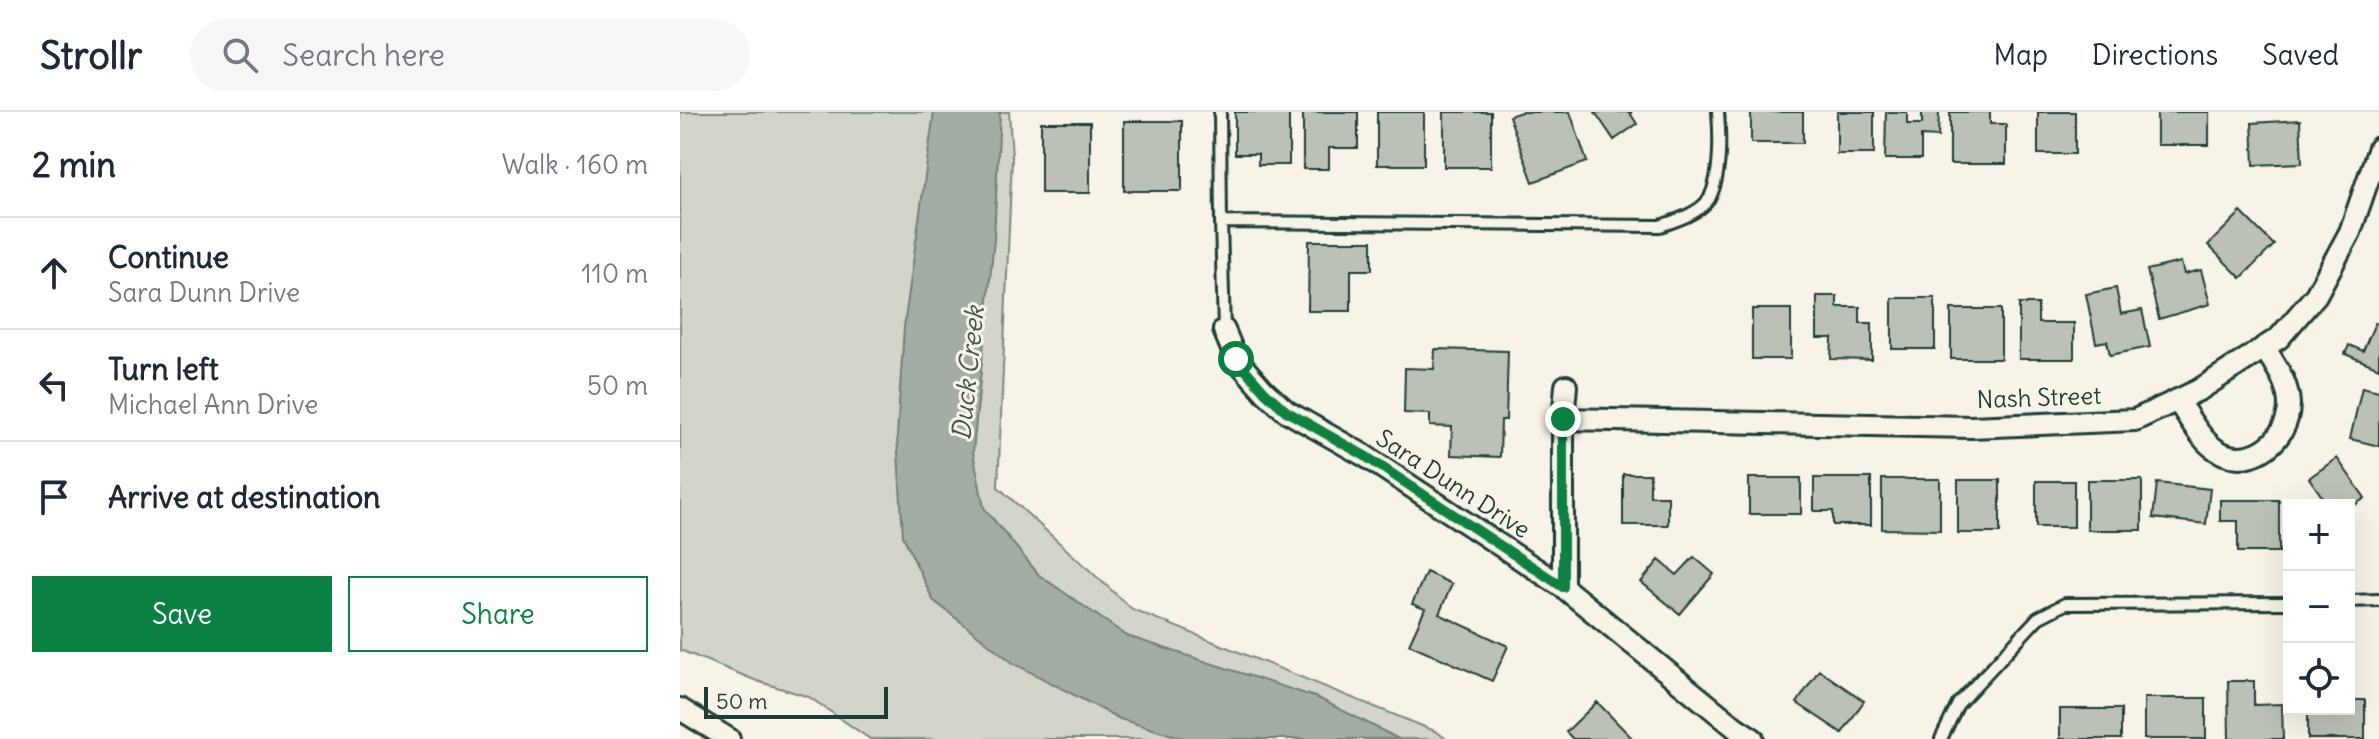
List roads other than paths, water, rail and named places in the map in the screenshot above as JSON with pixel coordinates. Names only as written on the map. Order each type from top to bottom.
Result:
[{"type":"street","name":"Nash Street","points":[[1563,419],[1971,427],[2135,420],[2199,390],[2279,338],[2316,295],[2350,232],[2379,148]]},
{"type":"street","name":"Sara Dunn Drive","points":[[1224,330],[1236,359],[1286,411],[1365,456],[1563,587],[1753,739]]},
{"type":"street","points":[[2177,400],[2210,445],[2225,455],[2246,457],[2266,450],[2282,432],[2289,407],[2287,386],[2264,347]]},
{"type":"street","points":[[1563,587],[1563,419],[1566,386]]},
{"type":"street","points":[[680,709],[729,739]]},
{"type":"lane","name":"Sara Dunn Drive","points":[[1220,112],[1224,330]]},
{"type":"lane","points":[[1221,222],[1660,226],[1678,220],[1708,200],[1717,168],[1720,136],[1718,112]]},
{"type":"lane","points":[[2355,601],[2379,600]]},
{"type":"lane","points":[[1941,739],[1958,704],[2038,618],[2065,604],[2283,603]]},
{"type":"water","name":"Duck Creek","points":[[934,112],[1000,112],[994,239],[973,452],[984,508],[1039,575],[1127,636],[1318,698],[1399,739],[1186,739],[1120,719],[1013,663],[933,600],[903,536],[897,436],[904,327]]}]
